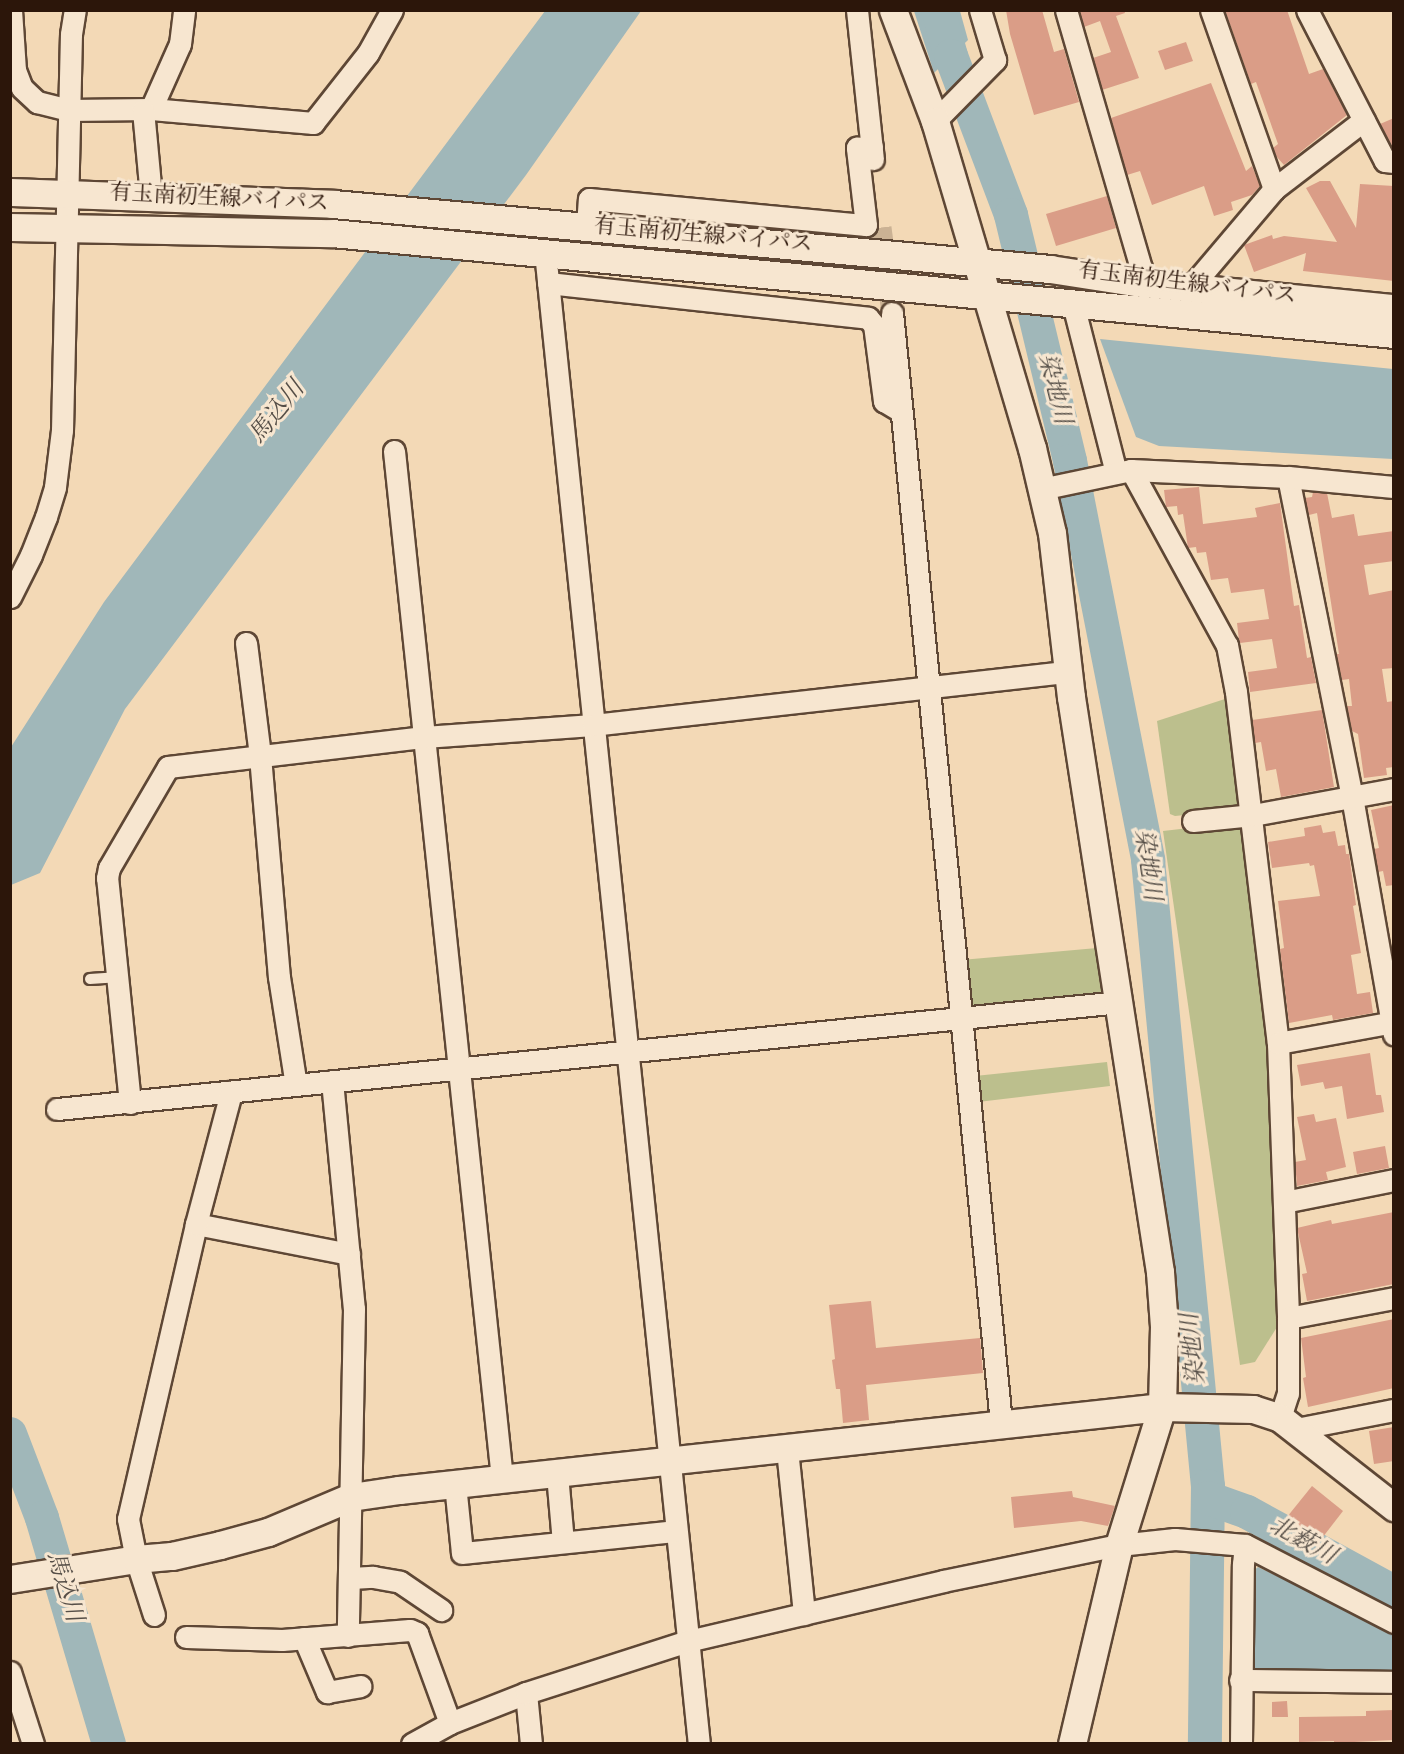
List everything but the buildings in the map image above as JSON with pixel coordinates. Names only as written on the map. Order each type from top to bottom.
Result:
[{"type":"street","points":[[11,10],[15,70],[22,88],[37,102],[69,110],[147,110],[313,123],[368,53],[392,10]]},
{"type":"street","points":[[10,597],[32,555],[55,487],[62,430],[66,193],[71,34],[75,10]]},
{"type":"street","points":[[151,196],[147,110],[180,44],[183,10]]},
{"type":"street","points":[[857,10],[881,228]]},
{"type":"street","points":[[893,10],[935,121],[983,263],[1032,448],[1045,488],[1068,672],[1160,1272],[1165,1360],[1174,1407],[1119,1545],[1072,1743]]},
{"type":"street","points":[[935,121],[995,60],[980,10]]},
{"type":"street","points":[[1066,10],[1142,267],[1142,283]]},
{"type":"street","points":[[1211,10],[1274,189]]},
{"type":"street","points":[[1307,10],[1385,161],[1394,162]]},
{"type":"street","points":[[1191,287],[1274,189],[1364,120]]},
{"type":"street","points":[[587,226],[589,199],[866,225],[857,148],[872,147]]},
{"type":"street","name":"有玉南初生線バイパス","points":[[10,192],[151,196],[342,206],[540,222],[1050,269],[1142,283],[1394,308]]},
{"type":"street","name":"有玉南初生線バイパス","points":[[10,227],[332,233],[1394,334]]},
{"type":"street","points":[[545,252],[699,1743]]},
{"type":"street","points":[[548,283],[868,318],[874,325],[884,401],[899,410]]},
{"type":"street","points":[[1066,303],[1124,471],[1227,645],[1253,814],[1278,1043],[1288,1318],[1288,1423]]},
{"type":"street","points":[[892,313],[899,410],[929,687],[1001,1423]]},
{"type":"street","points":[[394,451],[502,1479]]},
{"type":"street","points":[[1045,488],[1124,471],[1288,477],[1394,487]]},
{"type":"street","points":[[1278,1043],[1393,1026],[1352,797],[1288,477]]},
{"type":"street","points":[[246,643],[260,756],[279,977],[296,1084]]},
{"type":"street","points":[[130,1103],[107,878],[109,868],[165,770],[172,765],[424,737],[593,725],[1068,672]]},
{"type":"street","points":[[1193,821],[1253,814],[1394,789]]},
{"type":"street","points":[[57,1109],[1119,1002]]},
{"type":"street","points":[[332,1081],[349,1254],[354,1350],[348,1636]]},
{"type":"street","points":[[154,1615],[136,1559],[128,1519],[196,1224],[231,1092]]},
{"type":"street","points":[[1284,1202],[1394,1180]]},
{"type":"street","points":[[196,1224],[349,1254]]},
{"type":"street","points":[[1288,1318],[1394,1298]]},
{"type":"street","points":[[10,1579],[136,1559],[171,1556],[249,1537],[351,1497],[1001,1423],[1174,1407],[1240,1408],[1264,1412],[1288,1423],[1394,1507]]},
{"type":"street","points":[[1288,1423],[1394,1410]]},
{"type":"street","points":[[787,1449],[804,1614]]},
{"type":"street","points":[[557,1474],[563,1542]]},
{"type":"street","points":[[455,1484],[462,1553],[676,1531]]},
{"type":"street","points":[[412,1743],[450,1723],[525,1693],[688,1641],[1119,1545],[1175,1539],[1245,1545],[1394,1622]]},
{"type":"street","points":[[1241,1743],[1242,1564],[1245,1545]]},
{"type":"street","points":[[351,1578],[373,1577],[400,1582],[441,1610]]},
{"type":"street","points":[[186,1637],[282,1640],[410,1630],[417,1633],[450,1723]]},
{"type":"street","points":[[304,1638],[327,1692],[360,1686]]},
{"type":"street","points":[[10,1672],[33,1743]]},
{"type":"street","points":[[1240,1680],[1394,1682]]},
{"type":"street","points":[[525,1693],[531,1743]]},
{"type":"lane","points":[[90,979],[116,977]]},
{"type":"green space","points":[[1228,698],[1244,803],[1234,810],[1175,816],[1170,814],[1157,721]]},
{"type":"green space","points":[[1233,823],[1245,831],[1266,1038],[1279,1324],[1255,1362],[1240,1365],[1163,831]]},
{"type":"green space","points":[[1097,948],[1103,990],[1098,994],[971,1007],[961,960]]},
{"type":"green space","points":[[1107,1062],[1110,1086],[978,1102],[975,1076]]},
{"type":"water","points":[[545,11],[641,11],[526,175],[125,709],[40,873],[11,885],[11,747],[104,602]]},
{"type":"water","points":[[914,11],[960,11],[968,40],[934,73]]},
{"type":"water","points":[[1100,339],[1393,369],[1393,459],[1159,446],[1136,437]]},
{"type":"water","points":[[1258,1567],[1393,1632],[1393,1672],[1252,1670],[1251,1573]]},
{"type":"waterway","name":"染地川","points":[[938,10],[951,56],[1011,215],[1070,461],[1148,860],[1208,1486],[1205,1744]]},
{"type":"waterway","name":"馬込川","points":[[10,1434],[42,1518],[109,1744]]},
{"type":"waterway","name":"北薮川","points":[[1208,1498],[1247,1512],[1394,1592]]},
{"type":"tunnel","points":[[881,227],[892,313]]}]
